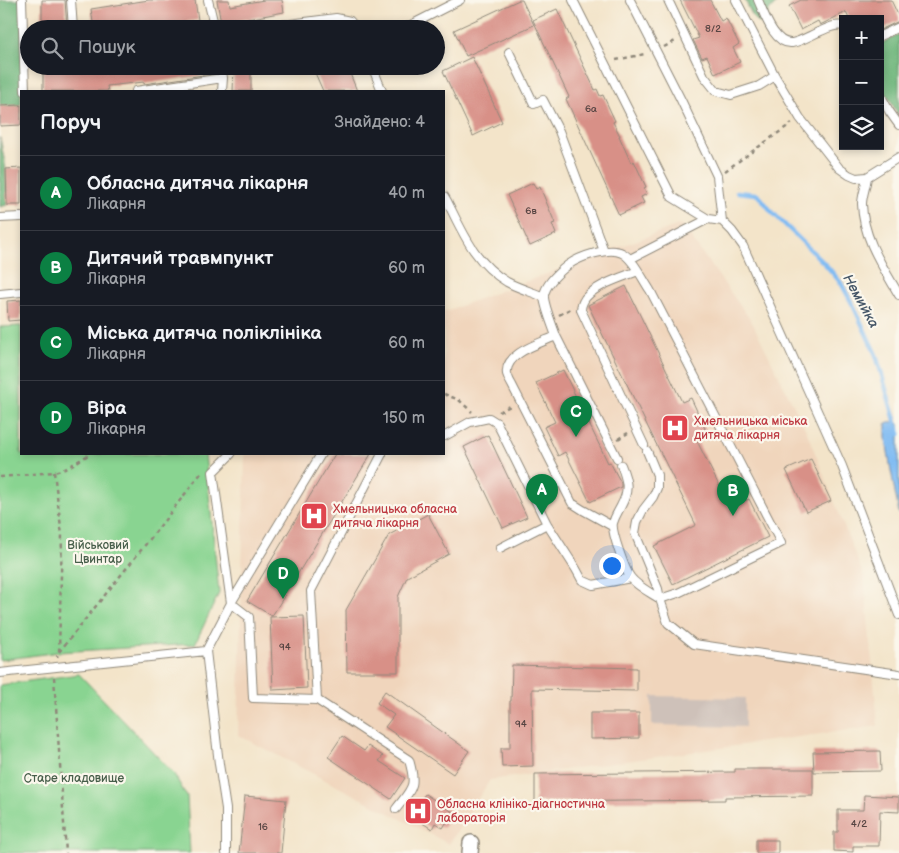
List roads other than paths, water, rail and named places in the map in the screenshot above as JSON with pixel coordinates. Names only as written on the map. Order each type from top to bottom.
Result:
[{"type":"lane","points":[[22,0],[22,20]]},
{"type":"lane","points":[[71,0],[72,20]]},
{"type":"lane","points":[[208,0],[212,20]]},
{"type":"lane","points":[[420,20],[460,0]]},
{"type":"lane","points":[[573,0],[672,197],[708,219],[722,221],[732,230],[743,246],[838,457],[899,615]]},
{"type":"lane","points":[[630,0],[717,176],[722,221]]},
{"type":"lane","points":[[668,0],[704,76],[716,90],[731,95],[759,86],[776,76]]},
{"type":"lane","points":[[736,0],[800,118],[839,168],[856,178],[868,177],[899,158]]},
{"type":"lane","points":[[758,0],[771,28],[778,38],[785,42],[793,43],[829,27],[839,25]]},
{"type":"lane","points":[[321,20],[336,18],[345,20]]},
{"type":"lane","points":[[884,34],[899,27]]},
{"type":"lane","points":[[509,52],[534,104],[543,100],[559,131],[604,251]]},
{"type":"lane","points":[[24,75],[24,90]]},
{"type":"lane","points":[[222,75],[222,90]]},
{"type":"lane","points":[[376,75],[382,90]]},
{"type":"lane","points":[[143,90],[222,78]]},
{"type":"lane","points":[[884,102],[899,125]]},
{"type":"lane","points":[[868,177],[862,203],[865,226],[875,252],[899,295]]},
{"type":"lane","points":[[445,198],[464,236],[491,271],[508,283],[544,297]]},
{"type":"lane","points":[[0,218],[20,217]]},
{"type":"lane","points":[[630,259],[708,219]]},
{"type":"lane","points":[[609,250],[623,253],[630,259],[650,290],[781,542],[678,593],[660,599],[631,578],[618,548],[612,526],[615,515],[626,494],[626,476],[556,336],[544,297],[547,288],[554,278],[568,264],[609,250]]},
{"type":"lane","points":[[638,271],[602,286],[586,296],[581,310],[657,475],[653,497],[643,510],[637,522],[635,533],[658,588],[668,623],[694,644],[899,674]]},
{"type":"lane","points":[[0,294],[20,292]]},
{"type":"lane","points":[[556,336],[516,355],[510,361],[507,372],[572,502],[582,510],[612,526]]},
{"type":"lane","points":[[445,436],[470,422],[484,419],[497,423],[548,524],[582,580],[593,585],[631,578]]},
{"type":"lane","points":[[230,455],[214,472],[231,603],[249,617],[253,698],[316,700],[409,760],[413,787],[396,809]]},
{"type":"lane","points":[[226,853],[226,808],[206,651],[231,603],[320,455]]},
{"type":"lane","points":[[316,700],[311,591],[381,455]]},
{"type":"lane","points":[[595,516],[608,518],[615,515]]},
{"type":"lane","points":[[500,548],[548,524]]},
{"type":"lane","points":[[0,673],[206,651]]},
{"type":"water","points":[[895,421],[899,424],[899,514],[886,439],[886,424]]},
{"type":"waterway","name":"Немийка","points":[[737,192],[756,194],[761,198],[771,211],[826,265],[841,283],[876,355],[899,434]]},
{"type":"place","name":"Хмельницька міська дитяча лікарня","points":[[675,428]]},
{"type":"place","name":"Міська дитяча поліклініка","points":[[576,437]]},
{"type":"place","name":"Обласна дитяча лікарня","points":[[542,515]]},
{"type":"place","name":"Хмельницька обласна дитяча лікарня","points":[[314,516]]},
{"type":"place","name":"Дитячий травмпункт","points":[[733,516]]},
{"type":"place","name":"Віра","points":[[283,599]]},
{"type":"place","name":"Обласна клініко-діагностична лабораторія","points":[[418,811]]},
{"type":"park label","name":"Військовий Цвинтар","points":[[98,552]]},
{"type":"park label","name":"Старе кладовище","points":[[74,778]]}]
